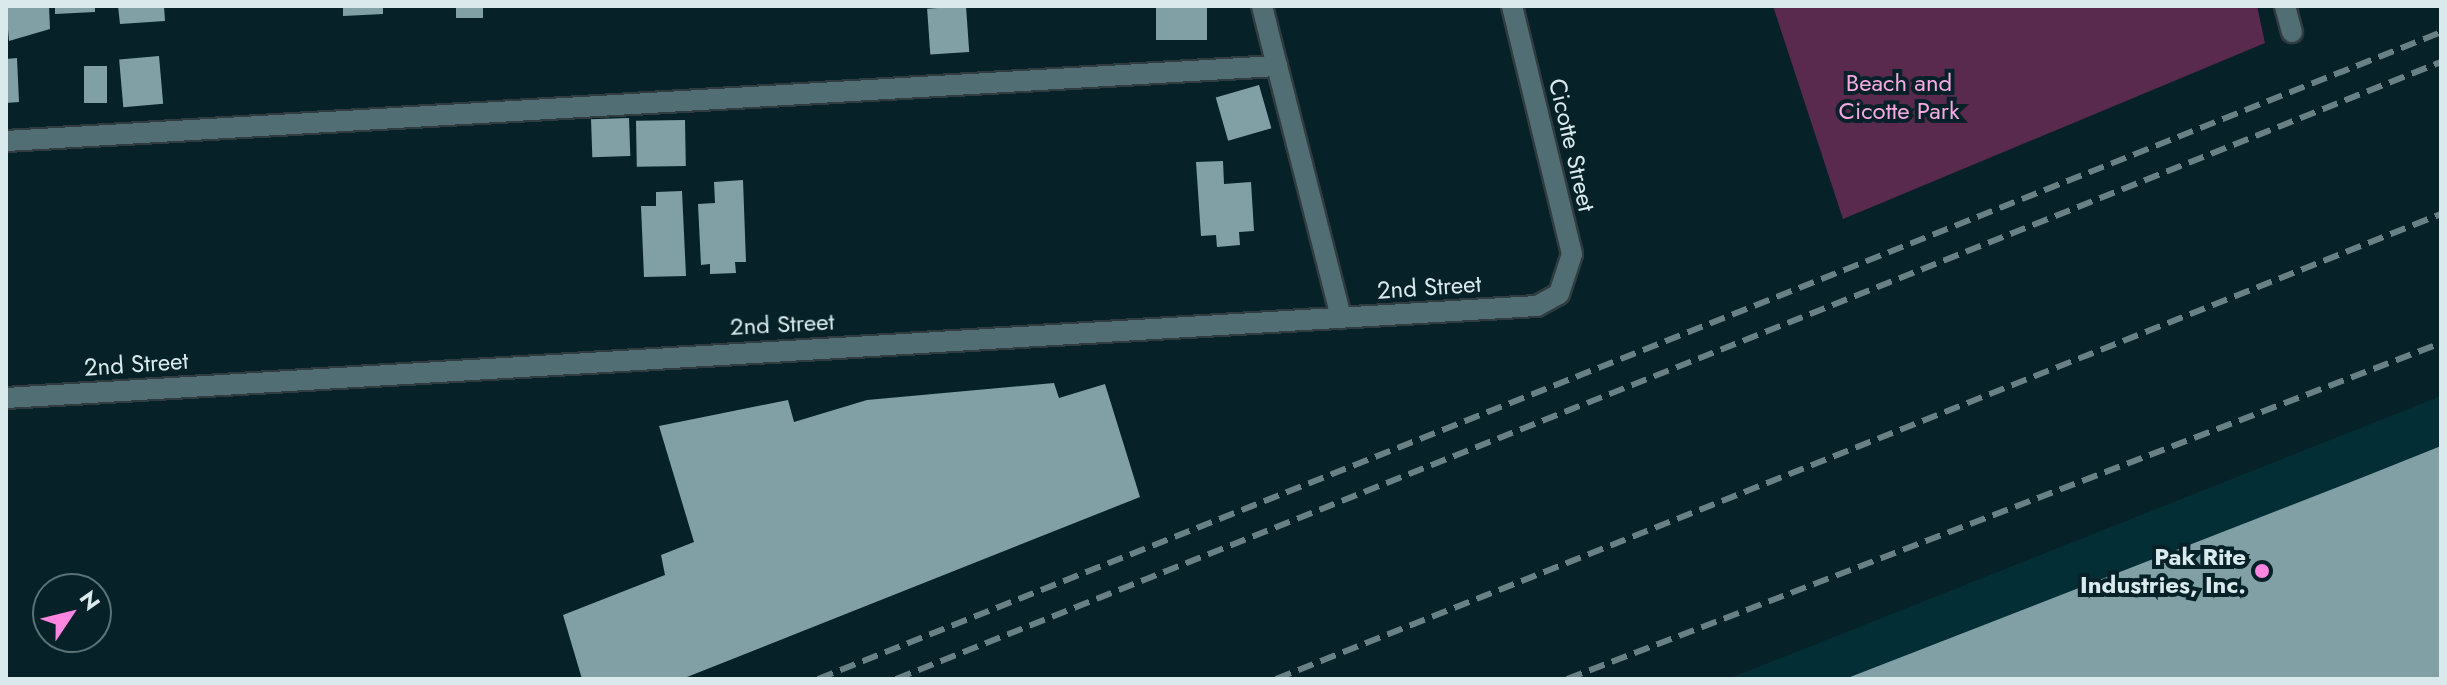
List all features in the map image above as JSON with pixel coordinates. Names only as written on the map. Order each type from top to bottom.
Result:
[{"type":"street","points":[[1262,6],[1341,318]]},
{"type":"street","name":"Cicotte Street","points":[[1512,6],[1572,254],[1559,294]]},
{"type":"street","points":[[2285,6],[2292,32]]},
{"type":"street","points":[[6,141],[1277,66]]},
{"type":"street","name":"2nd Street","points":[[6,398],[1537,306],[1559,294]]},
{"type":"shaded area","name":"Pak Rite Industries, Inc.","points":[[2441,396],[2441,679],[1728,679]]},
{"type":"green space","name":"Beach and Cicotte Park","points":[[1773,6],[2257,6],[2265,43],[1843,219]]},
{"type":"building","points":[[6,6],[49,6],[50,29],[9,41]]},
{"type":"building","points":[[55,6],[95,6],[95,12],[55,14]]},
{"type":"building","points":[[118,6],[164,6],[165,21],[120,24]]},
{"type":"building","points":[[343,6],[383,6],[383,14],[343,16]]},
{"type":"building","points":[[456,6],[483,6],[483,18],[456,18]]},
{"type":"building","points":[[966,6],[969,52],[930,55],[927,9]]},
{"type":"building","points":[[1156,6],[1207,6],[1207,40],[1156,40]]},
{"type":"building","points":[[159,56],[163,104],[123,107],[119,59]]},
{"type":"building","points":[[17,58],[19,102],[6,103],[6,59]]},
{"type":"building","points":[[84,66],[107,66],[107,103],[84,103]]},
{"type":"building","points":[[1259,85],[1271,128],[1228,141],[1216,97]]},
{"type":"building","points":[[629,118],[630,156],[592,157],[591,119]]},
{"type":"building","points":[[685,120],[686,166],[637,167],[636,121]]},
{"type":"building","points":[[1223,161],[1224,184],[1251,182],[1254,231],[1239,232],[1240,245],[1217,247],[1216,235],[1201,236],[1196,162]]},
{"type":"building","points":[[743,180],[746,262],[735,262],[736,273],[710,274],[710,264],[701,265],[698,204],[715,203],[714,182]]},
{"type":"building","points":[[682,191],[686,276],[644,277],[641,206],[656,206],[656,192]]},
{"type":"building","points":[[1054,383],[1059,398],[1105,384],[1140,497],[682,679],[582,679],[563,615],[665,575],[661,555],[694,542],[659,426],[788,400],[794,422],[867,400]]},
{"type":"building","name":"Pak Rite Industries, Inc.","points":[[2441,446],[2441,679],[1845,679],[2361,478]]},
{"type":"railway","points":[[818,679],[2441,32]]},
{"type":"railway","points":[[896,679],[2441,62]]},
{"type":"railway","points":[[1276,679],[2441,214]]},
{"type":"railway","points":[[1567,679],[2441,343]]},
{"type":"place","name":"Pak Rite Industries, Inc.","points":[[2262,571]]}]
